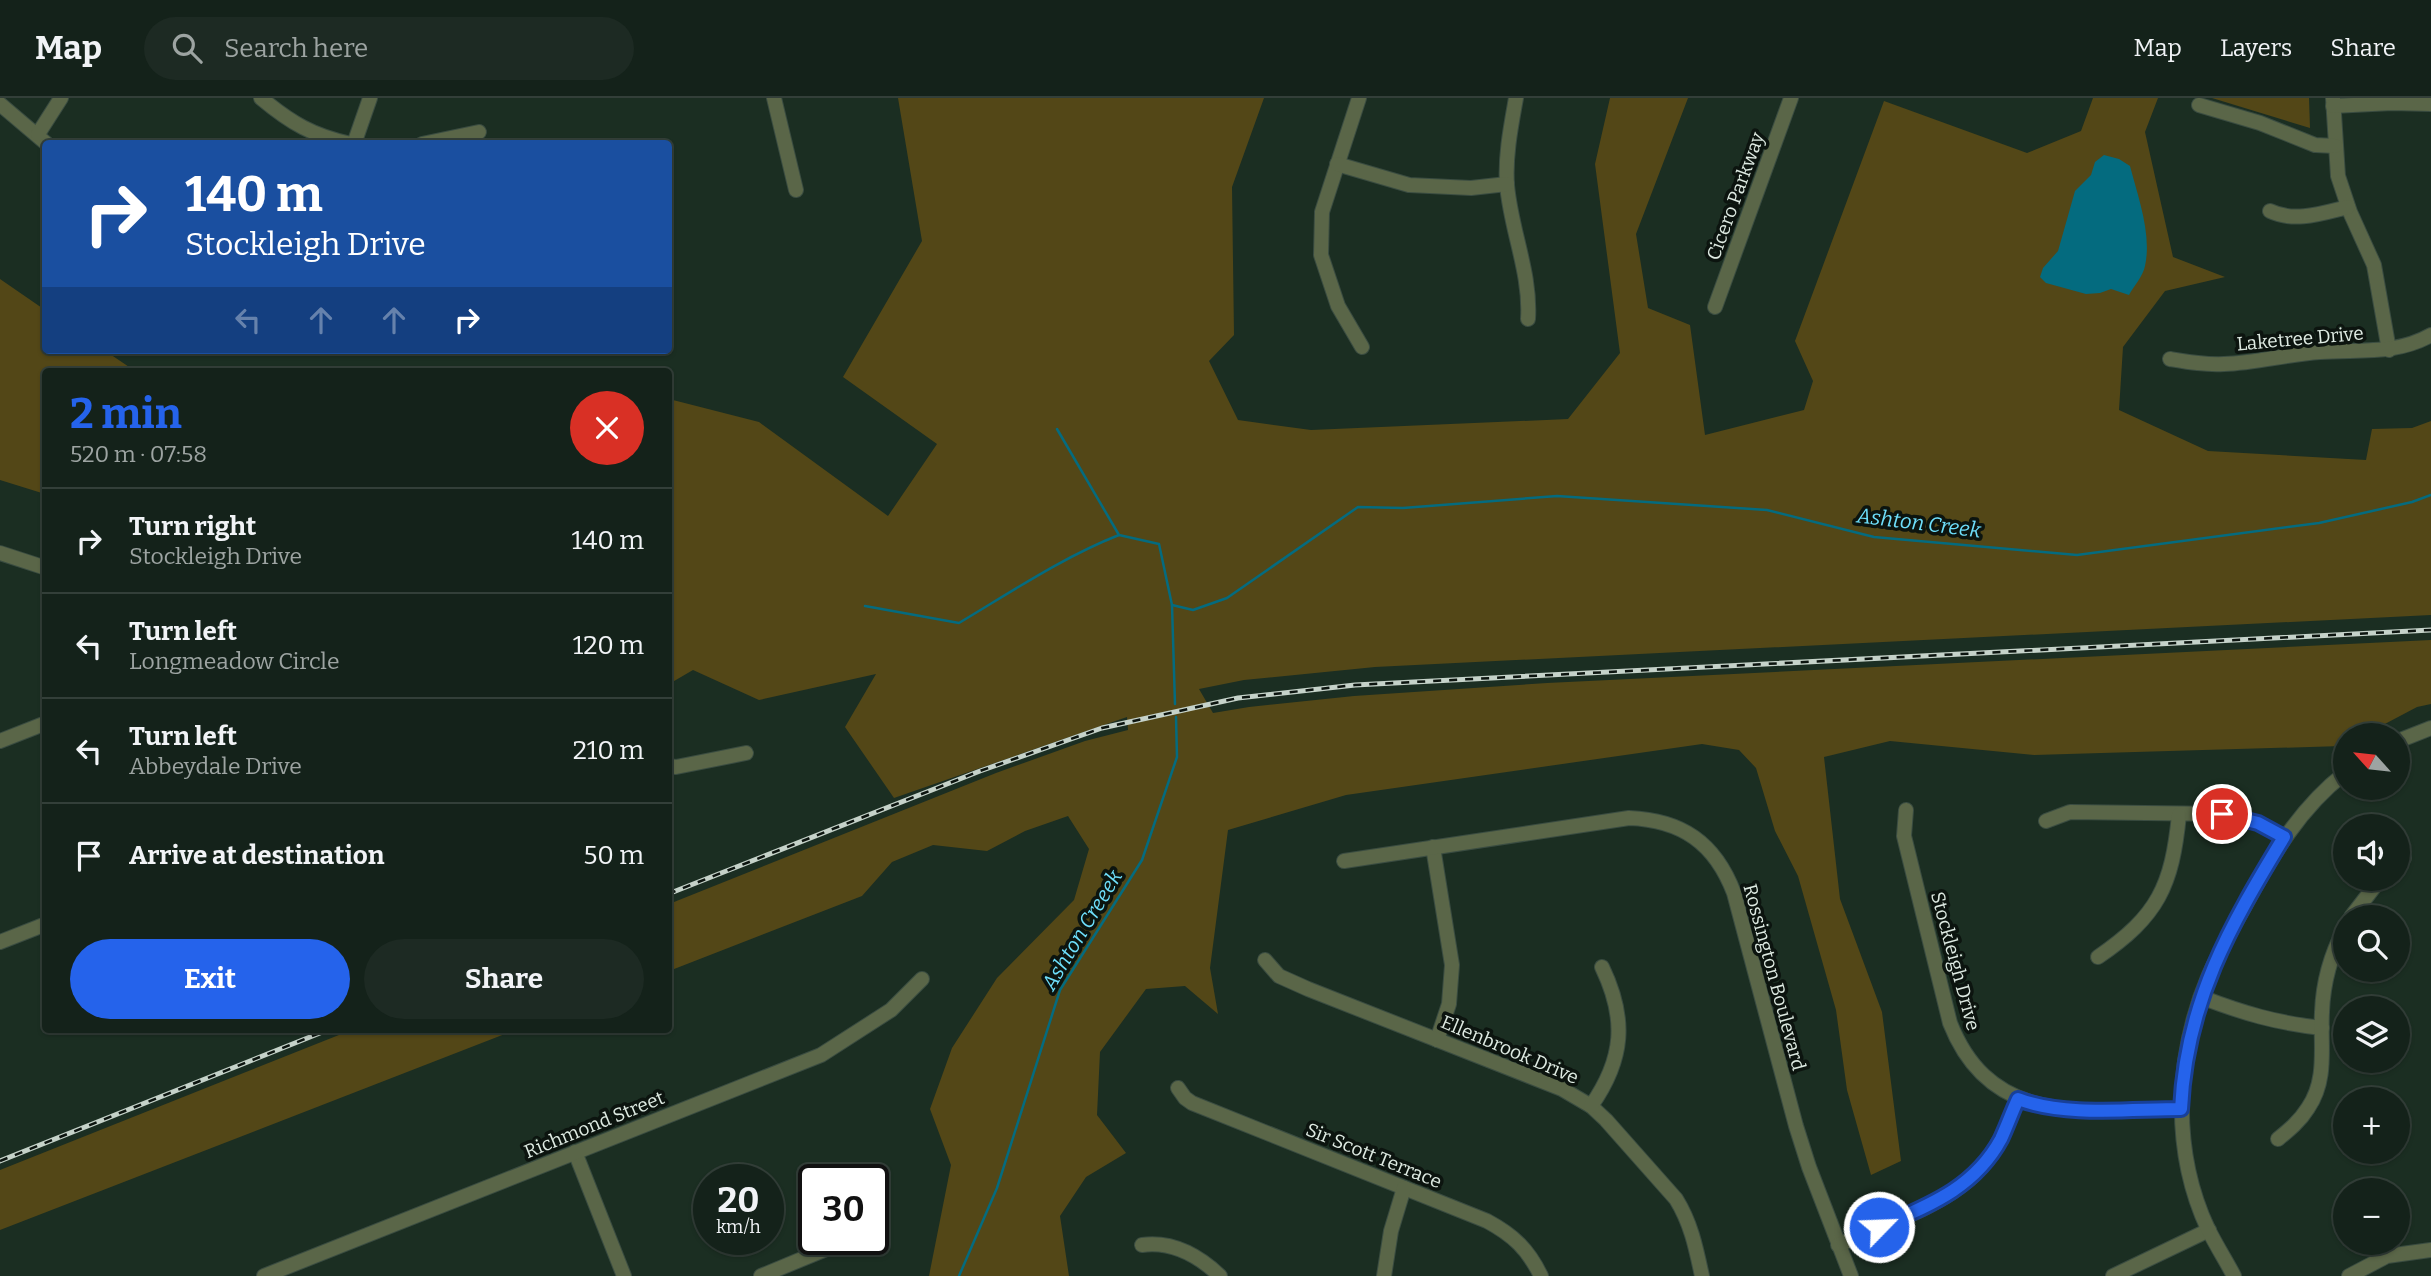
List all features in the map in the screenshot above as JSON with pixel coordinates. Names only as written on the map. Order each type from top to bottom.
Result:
[{"type":"street","points":[[0,104],[43,139],[61,98]]},
{"type":"street","points":[[261,98],[306,130],[334,140]]},
{"type":"street","points":[[354,140],[370,98]]},
{"type":"street","points":[[774,98],[796,190]]},
{"type":"street","points":[[1359,98],[1322,212],[1321,255],[1338,306],[1362,347]]},
{"type":"street","points":[[1516,98],[1509,139],[1507,184],[1530,296],[1528,319]]},
{"type":"street","name":"Cicero Parkway","points":[[1715,307],[1791,98]]},
{"type":"street","points":[[2389,350],[2374,265],[2348,207],[2338,176],[2333,102],[2431,104]]},
{"type":"street","points":[[2199,105],[2260,123],[2315,145],[2335,146]]},
{"type":"street","points":[[441,140],[479,132]]},
{"type":"street","points":[[1337,163],[1409,185],[1471,188],[1507,184]]},
{"type":"street","points":[[2270,211],[2285,217],[2294,217],[2312,216],[2348,207]]},
{"type":"street","name":"Laketree Drive","points":[[2170,359],[2221,365],[2323,352],[2389,350],[2431,335]]},
{"type":"street","points":[[0,553],[42,567]]},
{"type":"street","points":[[0,741],[42,725]]},
{"type":"street","points":[[2410,736],[2431,728]]},
{"type":"street","points":[[672,766],[746,753]]},
{"type":"street","points":[[2234,1276],[2209,1230],[2188,1167],[2181,1109],[2186,1056],[2201,997],[2228,938],[2284,837],[2333,784]]},
{"type":"street","name":"Stockleigh Drive","points":[[1906,810],[1904,836],[1950,1023],[1957,1042],[1979,1072],[2018,1099],[2047,1107],[2181,1109]]},
{"type":"street","points":[[2046,821],[2070,813],[2222,814],[2258,823],[2284,837]]},
{"type":"street","points":[[2098,957],[2119,943],[2138,925],[2161,894],[2176,853],[2179,815]]},
{"type":"street","name":"Rossington Boulevard","points":[[1343,861],[1629,818],[1674,825],[1699,839],[1717,860],[1734,893],[1796,1126],[1851,1276]]},
{"type":"street","points":[[1433,847],[1452,965],[1449,1004],[1437,1040]]},
{"type":"street","points":[[2360,905],[2371,891]]},
{"type":"street","points":[[0,942],[42,926]]},
{"type":"street","points":[[2278,1139],[2297,1122],[2315,1096],[2323,1065],[2325,985],[2333,956]]},
{"type":"street","name":"Ellenbrook Drive","points":[[1265,960],[1279,976],[1562,1089],[1591,1106],[1676,1199],[1685,1213],[1694,1237],[1702,1276]]},
{"type":"street","points":[[1591,1106],[1611,1073],[1619,1038],[1617,1003],[1602,967]]},
{"type":"street","name":"Richmond Street","points":[[264,1276],[821,1055],[891,1010],[922,979]]},
{"type":"street","points":[[2201,997],[2284,1024],[2322,1028]]},
{"type":"street","name":"Sir Scott Terrace","points":[[1178,1087],[1192,1103],[1487,1221],[1509,1233],[1527,1251],[1541,1276]]},
{"type":"street","points":[[1838,1245],[1940,1200],[1967,1182],[1996,1146],[2018,1099]]},
{"type":"street","points":[[575,1152],[624,1276]]},
{"type":"street","points":[[1384,1276],[1391,1231],[1404,1188]]},
{"type":"street","points":[[2113,1276],[2131,1272],[2209,1230]]},
{"type":"street","points":[[1142,1245],[1165,1245],[1184,1251],[1210,1266],[1220,1276]]},
{"type":"street","points":[[2349,1276],[2387,1256],[2431,1250]]},
{"type":"street","points":[[761,1276],[812,1255]]},
{"type":"shaded area","points":[[898,98],[1264,98],[1232,187],[1234,335],[1209,361],[1238,420],[1311,430],[1568,419],[1620,353],[1595,164],[1610,98],[1688,98],[1636,234],[1648,308],[1690,325],[1705,435],[1804,410],[1813,381],[1795,341],[1884,101],[2027,153],[2081,131],[2093,98],[2158,98],[2145,132],[2173,257],[2225,277],[2165,291],[2123,347],[2119,410],[2208,451],[2366,460],[2372,429],[2412,428],[2431,421],[2431,615],[1375,667],[1244,680],[1199,689],[1213,713],[1354,696],[1547,683],[2431,640],[2431,704],[2417,707],[2387,723],[2333,723],[2333,746],[2034,755],[1890,741],[1824,757],[1840,899],[1882,1012],[1901,1161],[1871,1175],[1847,1090],[1836,1010],[1798,876],[1775,831],[1756,768],[1739,750],[1702,744],[1346,795],[1228,830],[1210,968],[1218,1014],[1185,986],[1146,989],[1100,1052],[1097,1115],[1126,1153],[1086,1177],[1060,1216],[1069,1276],[929,1276],[951,1165],[930,1109],[952,1048],[997,978],[1074,900],[1089,849],[1068,816],[1025,831],[987,851],[933,845],[892,862],[862,896],[672,970],[672,903],[996,773],[1085,741],[1128,730],[1127,717],[894,798],[845,727],[876,674],[759,700],[693,670],[672,682],[672,400],[759,422],[888,516],[937,444],[843,377],[922,241]]},
{"type":"shaded area","points":[[2212,98],[2309,98],[2310,128]]},
{"type":"shaded area","points":[[0,279],[42,308],[42,354],[110,354],[131,368],[42,368],[42,493],[0,480]]},
{"type":"shaded area","points":[[344,1033],[508,1033],[0,1230],[0,1170]]},
{"type":"water","points":[[2104,155],[2119,159],[2130,166],[2145,228],[2145,266],[2129,295],[2111,289],[2086,294],[2046,283],[2040,277],[2043,268],[2058,251],[2075,191],[2091,175],[2095,162]]},
{"type":"waterway","points":[[1057,429],[1119,535],[1159,544],[1172,605],[1175,704]]},
{"type":"waterway","name":"Ashton Creek","points":[[1172,605],[1193,610],[1227,598],[1358,507],[1403,508],[1557,496],[1767,510],[1874,537],[2077,555],[2319,523],[2412,502],[2431,495]]},
{"type":"waterway","points":[[865,606],[959,623],[1057,564],[1119,535]]},
{"type":"waterway","name":"Ashton Creeek","points":[[959,1276],[997,1188],[1060,990],[1142,860],[1177,757],[1176,717]]},
{"type":"railway","points":[[672,892],[980,771],[1102,728],[1238,698],[1355,685],[2431,630]]},
{"type":"railway","points":[[0,1161],[320,1033]]},
{"type":"route","points":[[1879,1227],[1940,1200],[1967,1182],[1992,1154],[2018,1099],[2066,1109],[2181,1109],[2186,1056],[2201,997],[2228,938],[2284,837],[2248,819],[2222,814]]}]
